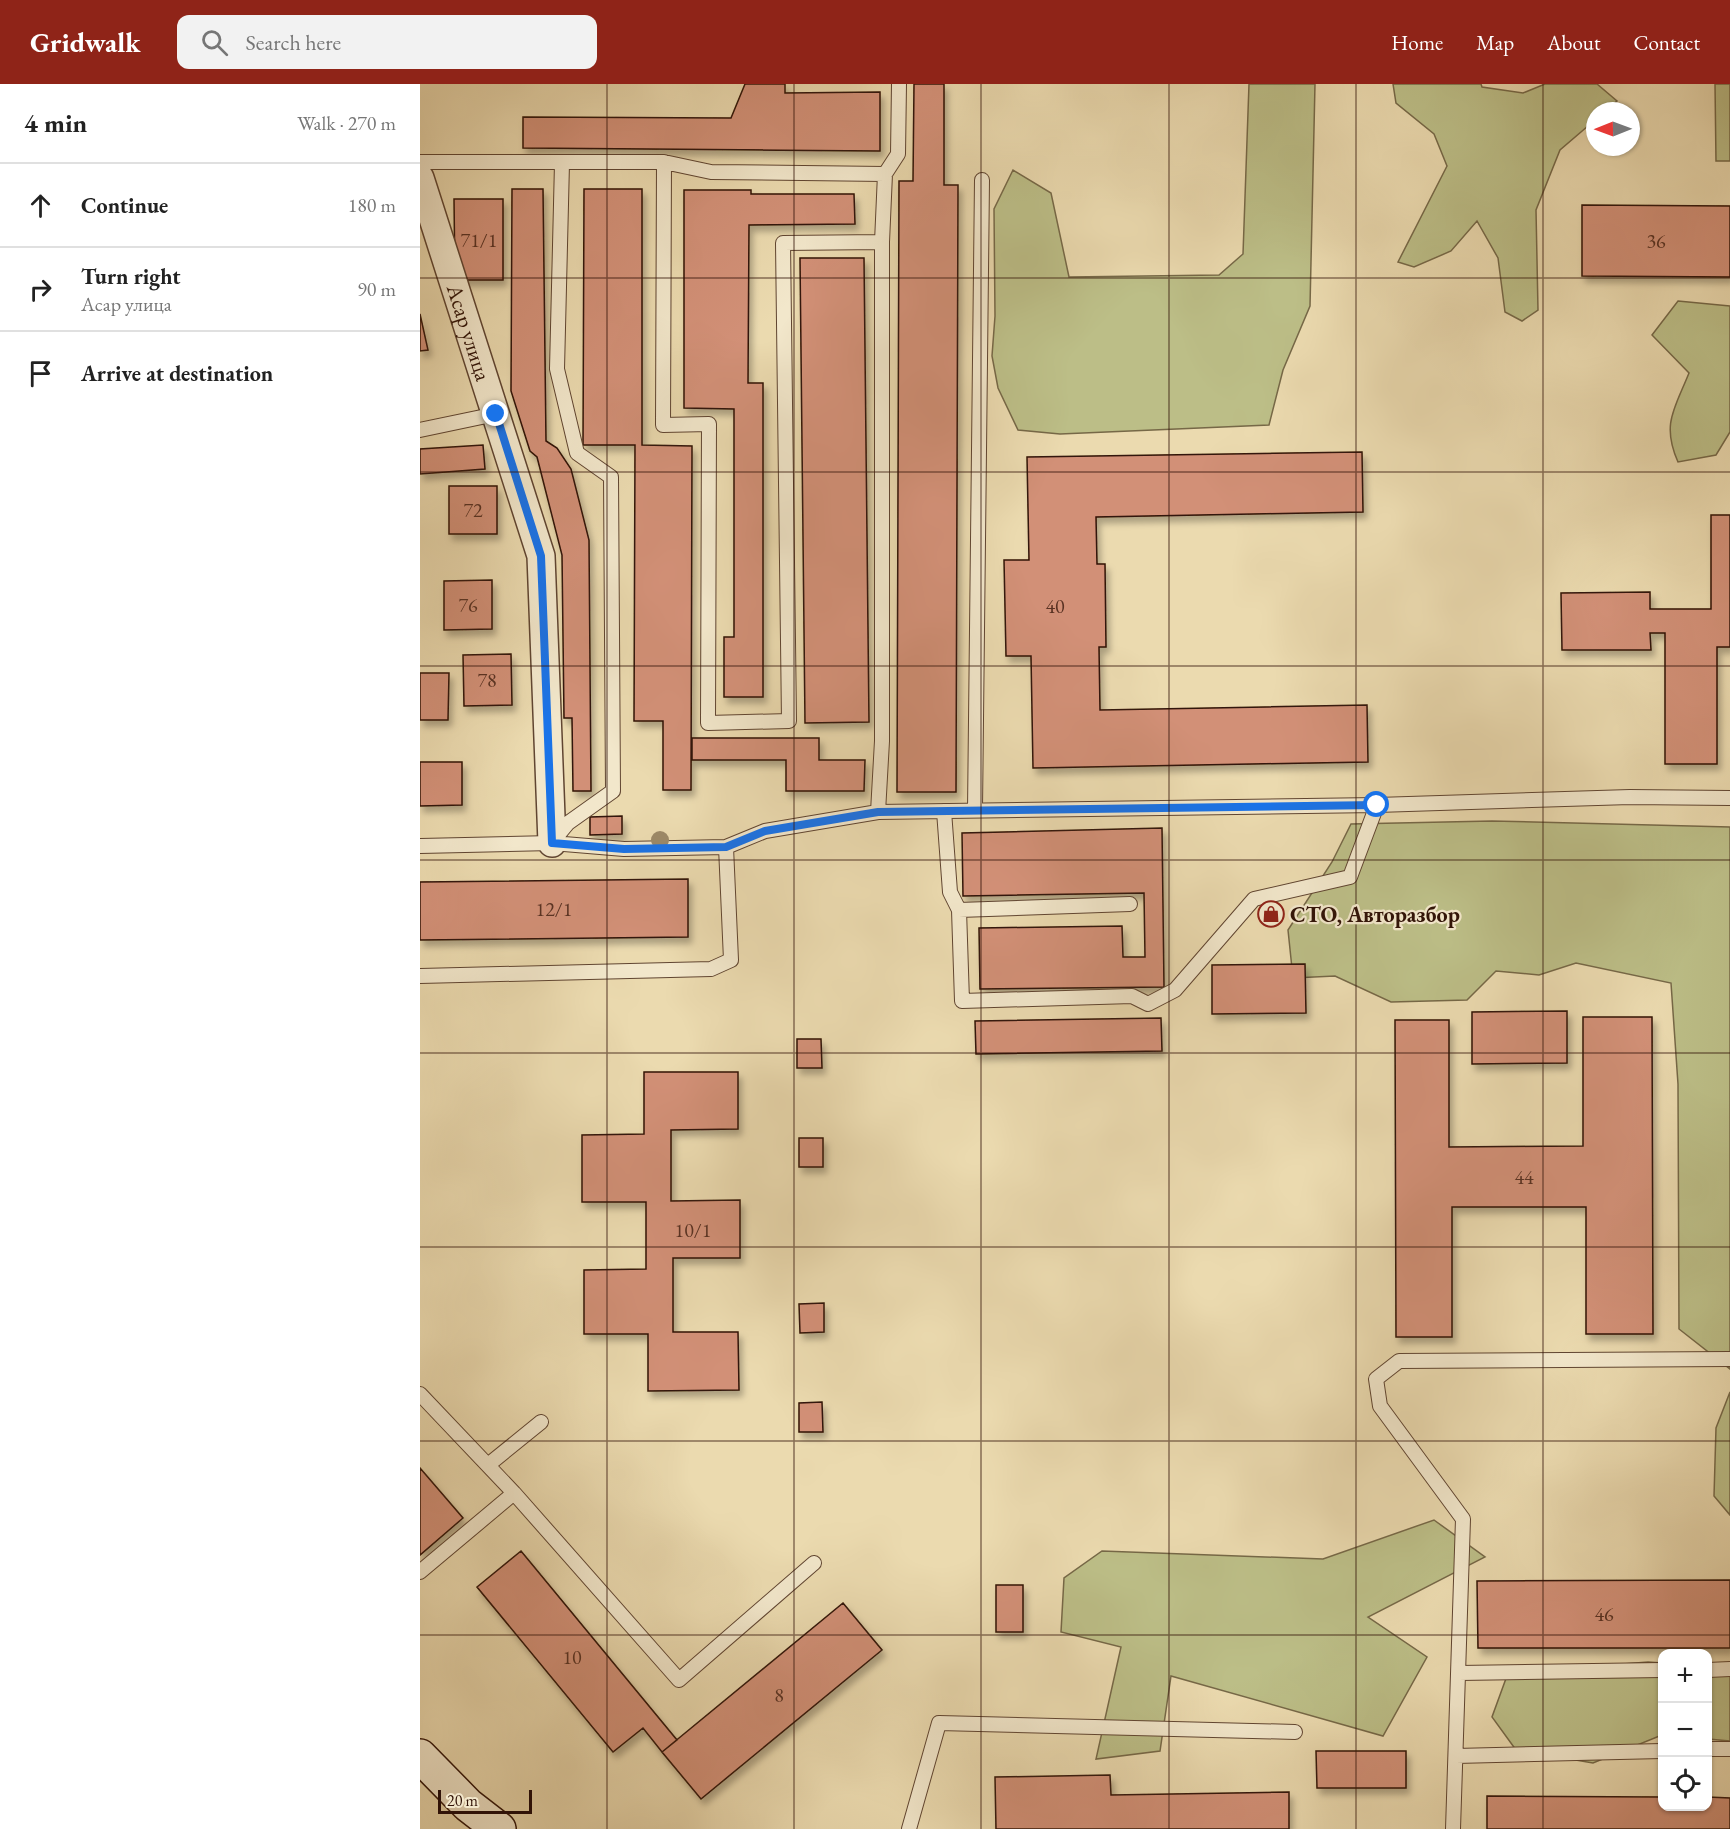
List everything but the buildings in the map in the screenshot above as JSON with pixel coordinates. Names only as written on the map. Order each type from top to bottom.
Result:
[{"type":"main road","points":[[420,1756],[468,1805],[499,1829]]},
{"type":"street","name":"Асар улица","points":[[420,178],[541,556],[552,843]]},
{"type":"lane","points":[[878,812],[882,741],[882,242],[885,174],[898,154],[899,84]]},
{"type":"lane","points":[[420,162],[664,162],[711,172],[885,174]]},
{"type":"lane","points":[[664,162],[663,425],[709,424],[708,723],[789,721],[783,243],[882,242]]},
{"type":"lane","points":[[552,843],[568,823],[613,790],[611,477],[577,453],[557,369],[562,163]]},
{"type":"lane","points":[[975,810],[982,180]]},
{"type":"lane","points":[[420,430],[496,414]]},
{"type":"lane","points":[[420,846],[552,843],[624,849],[726,847],[765,831],[878,812],[1377,805],[1630,797],[1730,798]]},
{"type":"lane","points":[[944,811],[951,892],[959,910],[962,1001],[1132,996],[1148,1004],[1175,990],[1254,899],[1350,877],[1377,805]]},
{"type":"lane","points":[[420,976],[711,969],[731,960],[726,847]]},
{"type":"lane","points":[[959,910],[1130,904]]},
{"type":"lane","points":[[1453,1829],[1463,1519],[1380,1406],[1376,1379],[1399,1361],[1730,1359]]},
{"type":"lane","points":[[420,1394],[514,1493],[679,1680],[814,1563]]},
{"type":"lane","points":[[488,1465],[541,1422]]},
{"type":"lane","points":[[420,1572],[514,1493]]},
{"type":"lane","points":[[1712,1670],[1730,1669]]},
{"type":"lane","points":[[1459,1673],[1658,1670]]},
{"type":"lane","points":[[909,1829],[939,1723],[1295,1732]]},
{"type":"lane","points":[[1712,1749],[1730,1749]]},
{"type":"lane","points":[[1456,1756],[1658,1751]]},
{"type":"green space","points":[[1249,84],[1315,84],[1310,306],[1283,370],[1269,425],[1060,434],[1018,430],[998,388],[992,356],[995,316],[994,209],[1013,170],[1051,193],[1069,277],[1219,275],[1243,254]]},
{"type":"green space","points":[[1393,84],[1481,84],[1482,87],[1523,93],[1545,84],[1597,84],[1617,101],[1586,102],[1586,128],[1560,150],[1536,210],[1538,310],[1522,321],[1505,312],[1498,258],[1477,221],[1451,251],[1414,267],[1398,262],[1447,166],[1434,134],[1396,103]]},
{"type":"green space","points":[[1715,84],[1730,84],[1730,161],[1716,161]]},
{"type":"green space","points":[[1678,301],[1730,306],[1730,432],[1716,455],[1678,462],[1673,449],[1670,426],[1689,373],[1652,335]]},
{"type":"green space","points":[[1492,821],[1730,827],[1730,1369],[1679,1329],[1678,1084],[1671,983],[1576,963],[1539,975],[1496,971],[1467,1000],[1391,1002],[1335,976],[1293,978],[1288,930],[1332,862],[1351,824]]},
{"type":"green space","points":[[1730,1392],[1730,1515],[1714,1496],[1716,1428]]},
{"type":"green space","points":[[1434,1520],[1485,1557],[1368,1617],[1427,1657],[1383,1736],[1171,1676],[1160,1751],[1096,1759],[1121,1647],[1061,1632],[1064,1578],[1102,1551],[1323,1559]]},
{"type":"green space","points":[[1658,1663],[1658,1737],[1593,1763],[1516,1750],[1492,1717],[1508,1673]]},
{"type":"green space","points":[[1712,1669],[1730,1671],[1730,1741],[1712,1739]]},
{"type":"place","name":"СТО, Авторазбор","points":[[1271,914]]},
{"type":"route","points":[[496,414],[541,556],[552,843],[624,849],[726,847],[765,831],[878,812],[1377,805]]}]
